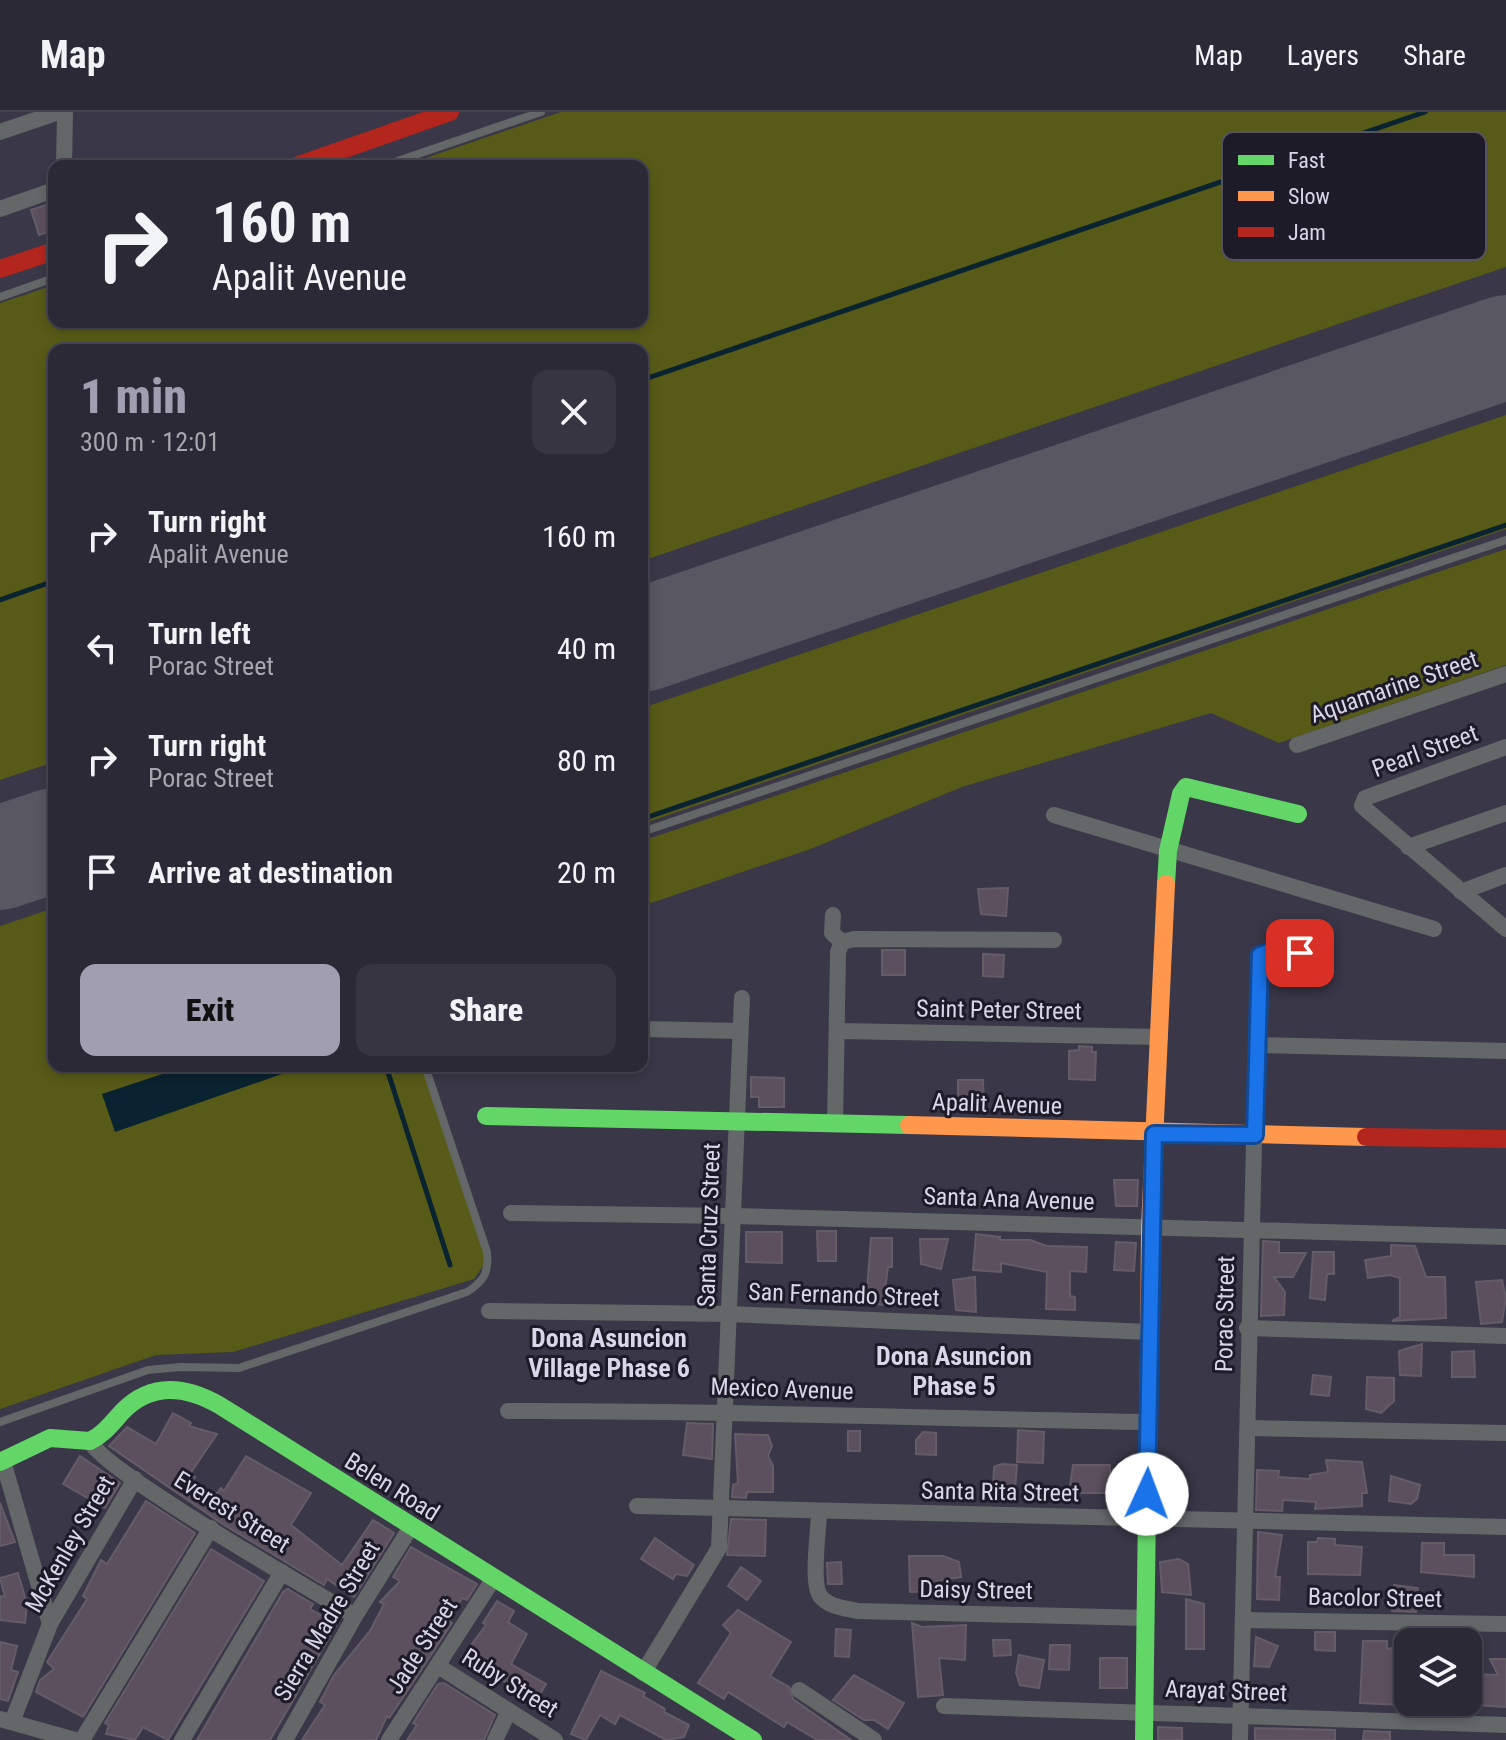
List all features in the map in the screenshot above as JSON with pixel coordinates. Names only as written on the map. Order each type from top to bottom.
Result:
[{"type":"street","points":[[0,132],[62,112],[64,160]]},
{"type":"street","points":[[313,160],[450,112]]},
{"type":"street","points":[[0,209],[48,192]]},
{"type":"street","points":[[0,269],[48,253]]},
{"type":"street","name":"Aquamarine Street","points":[[1297,745],[1506,674]]},
{"type":"street","name":"Pearl Street","points":[[1408,847],[1364,809],[1365,798],[1506,747]]},
{"type":"street","points":[[1144,1740],[1150,1227],[1168,851],[1181,794],[1186,787],[1298,814]]},
{"type":"street","points":[[1408,847],[1506,813]]},
{"type":"street","points":[[1054,815],[1434,929]]},
{"type":"street","points":[[1408,847],[1506,929]]},
{"type":"street","points":[[1461,892],[1506,875]]},
{"type":"street","points":[[833,915],[832,933],[842,942]]},
{"type":"street","points":[[842,942],[854,939],[1054,940]]},
{"type":"street","points":[[835,1124],[838,952],[842,942]]},
{"type":"street","name":"Porac Street","points":[[1240,1740],[1249,1428],[1247,1328],[1260,955],[1276,949],[1325,957]]},
{"type":"street","name":"Santa Cruz Street","points":[[643,1673],[715,1558],[722,1507],[742,998]]},
{"type":"street","points":[[648,1029],[740,1031]]},
{"type":"street","name":"Saint Peter Street","points":[[838,1031],[1160,1037]]},
{"type":"street","points":[[1257,1045],[1506,1051]]},
{"type":"street","name":"Apalit Avenue","points":[[486,1116],[737,1120],[1154,1134],[1506,1139]]},
{"type":"street","name":"Santa Ana Avenue","points":[[511,1213],[1506,1237]]},
{"type":"street","name":"San Fernando Street","points":[[489,1311],[730,1314],[1149,1332]]},
{"type":"street","points":[[1247,1328],[1506,1336]]},
{"type":"street","name":"Belen Road","points":[[90,1441],[104,1433],[128,1407],[144,1396],[170,1387],[186,1388],[216,1401],[411,1527],[753,1740]]},
{"type":"street","name":"Mexico Avenue","points":[[508,1411],[726,1410],[927,1419],[1150,1422]]},
{"type":"street","points":[[1249,1428],[1506,1433]]},
{"type":"street","points":[[50,1624],[2,1462],[45,1437],[63,1436],[90,1441]]},
{"type":"street","name":"Everest Street","points":[[90,1441],[94,1451],[135,1479],[355,1616]]},
{"type":"street","name":"McKenley Street","points":[[6,1720],[50,1624],[135,1479]]},
{"type":"street","name":"Santa Rita Street","points":[[637,1506],[1506,1527]]},
{"type":"street","name":"Daisy Street","points":[[819,1512],[816,1586],[822,1600],[857,1611],[1146,1618]]},
{"type":"street","name":"Sierra Madre Street","points":[[285,1740],[355,1616],[411,1527]]},
{"type":"street","points":[[82,1740],[211,1528]]},
{"type":"street","points":[[182,1740],[282,1572]]},
{"type":"street","name":"Jade Street","points":[[389,1740],[494,1578]]},
{"type":"street","name":"Bacolor Street","points":[[1244,1620],[1506,1624]]},
{"type":"street","name":"Ruby Street","points":[[438,1666],[555,1740]]},
{"type":"street","points":[[799,1690],[874,1740]]},
{"type":"street","name":"Arayat Street","points":[[944,1706],[1506,1725]]},
{"type":"street","points":[[495,1740],[509,1711]]},
{"type":"street","points":[[6,1720],[75,1740]]},
{"type":"lane","points":[[401,160],[541,112]]},
{"type":"lane","points":[[0,297],[48,280]]},
{"type":"lane","points":[[648,830],[1506,540]]},
{"type":"lane","points":[[0,1422],[148,1370],[239,1368],[467,1292],[478,1285],[487,1271],[487,1252],[427,1072]]},
{"type":"shaded area","points":[[561,112],[1506,112],[1506,267],[648,559],[648,344],[48,344],[48,764],[0,780],[0,303],[48,287],[48,328],[648,328],[648,160],[420,160]]},
{"type":"shaded area","points":[[1506,415],[1506,529],[648,822],[648,706]]},
{"type":"shaded area","points":[[1506,549],[1506,665],[1279,743],[1211,713],[962,787],[808,850],[648,904],[648,839]]},
{"type":"shaded area","points":[[48,910],[48,1072],[169,1072],[102,1094],[262,1072],[425,1072],[484,1253],[483,1266],[474,1279],[233,1352],[156,1355],[0,1409],[0,926]]},
{"type":"water","points":[[169,1072],[288,1072],[115,1132],[102,1094]]},
{"type":"building","points":[[48,204],[48,232],[39,235],[31,210]]},
{"type":"building","points":[[1008,888],[1006,916],[981,914],[978,889]]},
{"type":"building","points":[[882,950],[905,950],[905,975],[882,975]]},
{"type":"building","points":[[983,954],[1004,955],[1003,977],[983,976]]},
{"type":"building","points":[[1079,1046],[1092,1047],[1092,1052],[1096,1052],[1095,1080],[1069,1079],[1069,1051],[1079,1050]]},
{"type":"building","points":[[751,1077],[784,1078],[784,1107],[759,1107],[759,1097],[751,1097]]},
{"type":"building","points":[[958,1080],[983,1080],[984,1109],[958,1110]]},
{"type":"building","points":[[1114,1180],[1138,1180],[1137,1206],[1116,1206]]},
{"type":"building","points":[[817,1231],[836,1231],[836,1261],[818,1261]]},
{"type":"building","points":[[746,1232],[782,1232],[782,1263],[746,1262]]},
{"type":"building","points":[[976,1234],[1000,1237],[1000,1240],[1030,1240],[1047,1246],[1087,1247],[1086,1272],[1070,1271],[1070,1296],[1075,1297],[1075,1310],[1046,1309],[1047,1272],[1001,1263],[1001,1272],[973,1270]]},
{"type":"building","points":[[871,1238],[892,1238],[892,1267],[888,1267],[883,1305],[866,1303]]},
{"type":"building","points":[[920,1239],[948,1239],[941,1269],[921,1264]]},
{"type":"building","points":[[1263,1241],[1279,1242],[1279,1253],[1306,1253],[1293,1277],[1274,1277],[1285,1292],[1284,1315],[1261,1316]]},
{"type":"building","points":[[1116,1242],[1136,1243],[1134,1271],[1114,1270]]},
{"type":"building","points":[[1391,1245],[1415,1246],[1426,1277],[1445,1277],[1446,1318],[1392,1321],[1400,1317],[1400,1278],[1390,1275],[1368,1278],[1365,1260],[1391,1256]]},
{"type":"building","points":[[1313,1252],[1334,1252],[1334,1274],[1327,1274],[1325,1300],[1310,1298]]},
{"type":"building","points":[[975,1277],[976,1312],[956,1310],[953,1280]]},
{"type":"building","points":[[1502,1280],[1506,1298],[1502,1322],[1481,1324],[1476,1282]]},
{"type":"building","points":[[1422,1344],[1421,1376],[1400,1375],[1399,1351]]},
{"type":"building","points":[[1474,1351],[1475,1377],[1452,1377],[1452,1352]]},
{"type":"building","points":[[1313,1375],[1331,1377],[1329,1396],[1311,1394]]},
{"type":"building","points":[[1367,1377],[1394,1378],[1394,1401],[1381,1413],[1366,1409]]},
{"type":"building","points":[[173,1413],[191,1423],[189,1426],[217,1434],[190,1474],[195,1477],[190,1485],[213,1498],[221,1488],[224,1491],[246,1456],[311,1493],[291,1525],[342,1565],[373,1520],[394,1533],[354,1597],[327,1579],[324,1585],[221,1523],[109,1446],[127,1427],[156,1444]]},
{"type":"building","points":[[687,1423],[713,1424],[712,1459],[683,1455]]},
{"type":"building","points":[[1018,1430],[1044,1432],[1043,1463],[1017,1462]]},
{"type":"building","points":[[848,1431],[860,1431],[860,1451],[848,1451]]},
{"type":"building","points":[[923,1432],[936,1433],[936,1455],[916,1454],[916,1440]]},
{"type":"building","points":[[735,1434],[768,1435],[772,1446],[768,1456],[773,1466],[773,1492],[747,1492],[746,1498],[732,1497],[733,1485],[738,1483]]},
{"type":"building","points":[[80,1456],[120,1483],[105,1508],[63,1484]]},
{"type":"building","points":[[1326,1460],[1362,1462],[1367,1493],[1362,1493],[1362,1506],[1315,1509],[1316,1502],[1283,1500],[1282,1511],[1256,1510],[1257,1470],[1279,1471],[1278,1477],[1310,1479],[1310,1475],[1328,1472]]},
{"type":"building","points":[[1017,1465],[1015,1491],[993,1490],[994,1467]]},
{"type":"building","points":[[1073,1465],[1110,1465],[1110,1493],[1069,1493]]},
{"type":"building","points":[[1391,1476],[1420,1485],[1417,1499],[1411,1504],[1389,1501]]},
{"type":"building","points":[[146,1501],[195,1533],[83,1717],[36,1692],[40,1680],[54,1669],[47,1662],[87,1599],[83,1596],[101,1560],[107,1564]]},
{"type":"building","points":[[0,1503],[15,1542],[0,1546]]},
{"type":"building","points":[[731,1519],[766,1520],[765,1556],[727,1555]]},
{"type":"building","points":[[1258,1532],[1282,1535],[1275,1577],[1280,1577],[1279,1600],[1257,1599]]},
{"type":"building","points":[[655,1538],[694,1565],[687,1576],[676,1574],[673,1579],[641,1559]]},
{"type":"building","points":[[1318,1538],[1335,1539],[1335,1545],[1362,1547],[1360,1575],[1308,1574],[1308,1542],[1317,1542]]},
{"type":"building","points":[[1422,1543],[1444,1543],[1444,1555],[1474,1555],[1474,1577],[1421,1572]]},
{"type":"building","points":[[411,1547],[477,1584],[467,1600],[462,1598],[449,1621],[452,1623],[389,1718],[387,1716],[376,1740],[302,1740],[325,1705],[320,1702],[334,1675],[370,1631],[384,1604],[380,1602],[400,1581],[393,1577]]},
{"type":"building","points":[[211,1549],[264,1581],[168,1740],[143,1727],[135,1740],[106,1734],[109,1725],[105,1723]]},
{"type":"building","points":[[909,1556],[943,1556],[959,1562],[961,1577],[937,1581],[937,1591],[910,1592]]},
{"type":"building","points":[[1179,1559],[1188,1564],[1191,1595],[1162,1592],[1160,1562]]},
{"type":"building","points":[[841,1562],[842,1584],[828,1584],[827,1563]]},
{"type":"building","points":[[741,1567],[761,1581],[747,1600],[728,1586]]},
{"type":"building","points":[[18,1573],[27,1604],[25,1623],[0,1620],[0,1596],[5,1597],[0,1578]]},
{"type":"building","points":[[1394,1585],[1418,1588],[1416,1612],[1392,1611]]},
{"type":"building","points":[[288,1589],[313,1604],[310,1609],[337,1624],[270,1740],[197,1740],[283,1592]]},
{"type":"building","points":[[1186,1599],[1204,1604],[1204,1649],[1186,1649]]},
{"type":"building","points":[[497,1601],[514,1611],[508,1622],[527,1634],[511,1664],[546,1684],[535,1703],[512,1690],[514,1686],[463,1662],[466,1659],[462,1657],[486,1625],[483,1623]]},
{"type":"building","points":[[738,1610],[791,1642],[770,1676],[789,1687],[793,1699],[851,1740],[817,1740],[787,1722],[784,1727],[728,1692],[724,1699],[698,1683],[731,1633],[723,1625]]},
{"type":"building","points":[[912,1623],[922,1627],[966,1625],[965,1660],[939,1658],[943,1695],[918,1697]]},
{"type":"building","points":[[836,1629],[851,1630],[849,1657],[835,1656]]},
{"type":"building","points":[[1315,1632],[1335,1632],[1335,1651],[1315,1650]]},
{"type":"building","points":[[1256,1637],[1278,1646],[1269,1667],[1254,1666]]},
{"type":"building","points":[[993,1640],[1010,1640],[1011,1655],[994,1656]]},
{"type":"building","points":[[1363,1641],[1387,1641],[1387,1649],[1394,1648],[1394,1705],[1360,1703]]},
{"type":"building","points":[[0,1642],[17,1646],[11,1670],[18,1672],[8,1701],[0,1699]]},
{"type":"building","points":[[1050,1645],[1070,1645],[1069,1670],[1049,1669]]},
{"type":"building","points":[[1019,1655],[1044,1660],[1039,1688],[1020,1685],[1016,1673]]},
{"type":"building","points":[[1100,1658],[1127,1658],[1127,1688],[1100,1688]]},
{"type":"building","points":[[1490,1659],[1506,1659],[1506,1707],[1482,1706],[1482,1674],[1498,1675]]},
{"type":"building","points":[[601,1671],[645,1693],[643,1696],[665,1709],[664,1712],[689,1725],[684,1737],[666,1740],[620,1715],[615,1724],[600,1715],[586,1740],[571,1734]]},
{"type":"building","points":[[854,1675],[904,1703],[888,1729],[874,1720],[864,1720],[833,1700]]},
{"type":"building","points":[[444,1683],[495,1715],[484,1740],[407,1740],[417,1725],[413,1723],[438,1684]]},
{"type":"building","points":[[1158,1727],[1182,1728],[1182,1740],[1158,1740]]},
{"type":"building","points":[[1255,1728],[1335,1730],[1335,1740],[1255,1740]]},
{"type":"building","points":[[1364,1731],[1390,1732],[1390,1740],[1363,1740]]},
{"type":"waterway","points":[[1367,132],[1425,112]]},
{"type":"waterway","points":[[648,378],[1222,181]]},
{"type":"waterway","points":[[648,817],[1506,525]]},
{"type":"waterway","points":[[0,600],[48,583]]},
{"type":"waterway","points":[[388,1072],[450,1265]]},
{"type":"runway","points":[[648,638],[1506,347]]},
{"type":"runway","points":[[0,858],[48,842]]},
{"type":"traffic: fast","points":[[1166,884],[1168,851],[1181,794],[1186,787],[1298,814]]},
{"type":"traffic: fast","points":[[486,1116],[909,1125]]},
{"type":"traffic: fast","points":[[1144,1740],[1149,1353]]},
{"type":"traffic: fast","points":[[0,1462],[50,1438],[90,1441],[104,1432],[133,1402],[156,1392],[169,1390],[194,1394],[219,1405],[753,1740]]},
{"type":"traffic: slow","points":[[1149,1353],[1150,1227],[1166,884]]},
{"type":"traffic: slow","points":[[909,1125],[1366,1137]]},
{"type":"traffic: jam","points":[[313,160],[450,112]]},
{"type":"traffic: jam","points":[[0,269],[48,253]]},
{"type":"traffic: jam","points":[[1366,1137],[1506,1139]]},
{"type":"district","name":"Dona Asuncion Village Phase 6","points":[[609,1353]]},
{"type":"district","name":"Dona Asuncion Phase 5","points":[[954,1371]]},
{"type":"route","points":[[1147,1494],[1154,1134],[1255,1135],[1260,955],[1276,949],[1300,953]]}]
